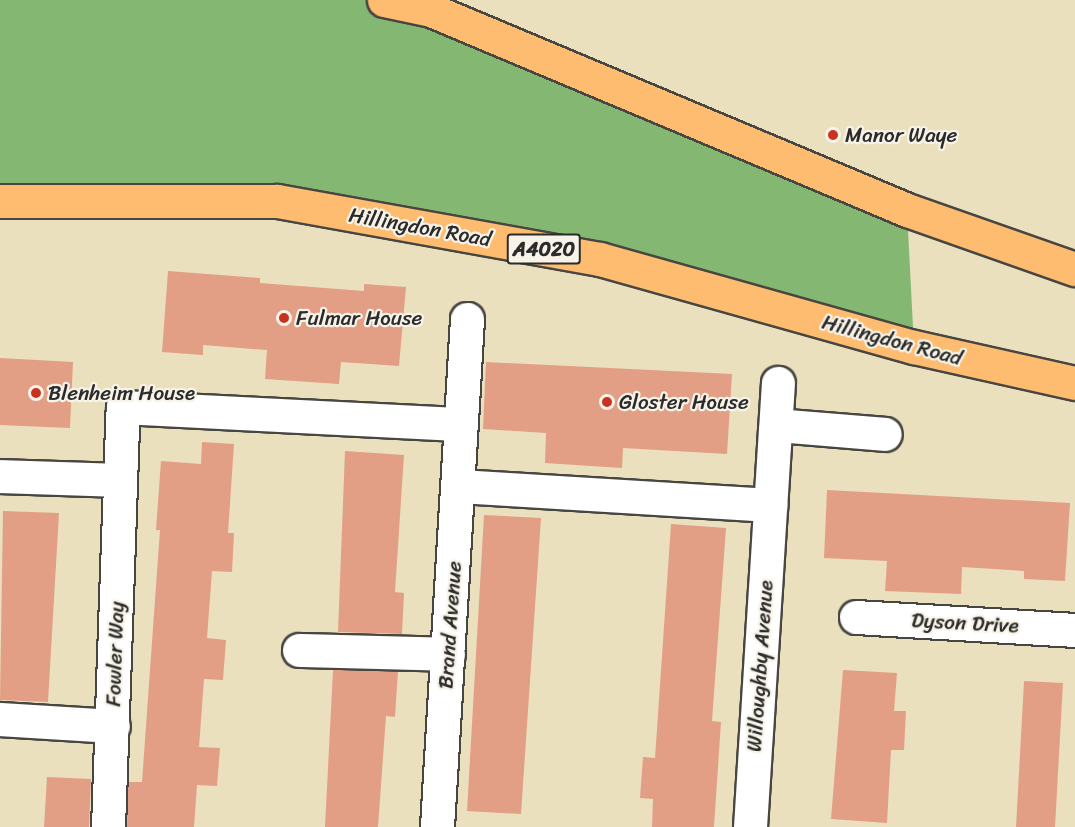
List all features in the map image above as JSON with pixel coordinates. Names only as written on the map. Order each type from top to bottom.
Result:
[{"type":"main road","points":[[384,0],[431,10],[907,210],[1075,269]]},
{"type":"main road","name":"Hillingdon Road","points":[[0,201],[277,201],[600,260],[914,347],[1075,383]]},
{"type":"street","name":"Brand Avenue","points":[[437,827],[459,486],[466,319]]},
{"type":"street","name":"Willoughby Avenue","points":[[750,827],[778,382]]},
{"type":"street","name":"Fowler Way","points":[[108,827],[123,407],[461,424]]},
{"type":"street","points":[[776,425],[885,434]]},
{"type":"street","points":[[0,476],[120,480]]},
{"type":"street","points":[[459,486],[770,505]]},
{"type":"street","name":"Dyson Drive","points":[[856,617],[1075,630]]},
{"type":"street","points":[[299,650],[448,654]]},
{"type":"street","points":[[0,719],[113,726]]},
{"type":"green space","points":[[0,0],[384,0],[907,210],[914,347],[277,201],[0,201]]},
{"type":"building","name":"Fulmar House","points":[[168,271],[260,278],[260,283],[364,291],[364,284],[406,287],[399,366],[341,362],[339,384],[265,379],[267,350],[203,345],[203,355],[162,352]]},
{"type":"building","name":"Blenheim House","points":[[0,358],[73,362],[70,428],[0,425]]},
{"type":"building","name":"Gloster House","points":[[486,362],[732,374],[727,454],[623,448],[622,468],[545,463],[546,433],[483,429]]},
{"type":"building","points":[[202,442],[234,444],[228,533],[234,533],[232,572],[212,571],[207,638],[226,640],[223,680],[204,679],[199,747],[220,748],[217,786],[197,785],[194,827],[127,827],[128,782],[142,782],[160,530],[156,530],[161,461],[201,464]]},
{"type":"building","points":[[345,451],[404,455],[395,592],[404,593],[402,634],[338,632]]},
{"type":"building","points":[[827,490],[1070,503],[1065,581],[1024,579],[1024,571],[962,567],[961,594],[885,591],[887,561],[824,558]]},
{"type":"building","points":[[3,511],[59,513],[48,702],[0,700]]},
{"type":"building","points":[[484,515],[541,518],[521,814],[467,811]]},
{"type":"building","points":[[671,524],[726,528],[712,721],[721,722],[714,827],[652,827],[653,799],[640,798],[643,757],[655,758]]},
{"type":"building","points":[[333,670],[398,671],[395,717],[386,716],[378,827],[325,827]]},
{"type":"building","points":[[843,670],[897,673],[894,711],[906,711],[904,750],[891,750],[887,823],[831,819]]},
{"type":"building","points":[[1024,681],[1063,683],[1055,827],[1016,827]]},
{"type":"building","points":[[47,777],[91,779],[89,827],[44,827]]},
{"type":"place","name":"Manor Waye","points":[[833,135]]},
{"type":"place","name":"Fulmar House","points":[[284,318]]},
{"type":"place","name":"Blenheim House","points":[[36,393]]},
{"type":"place","name":"Gloster House","points":[[607,402]]}]
